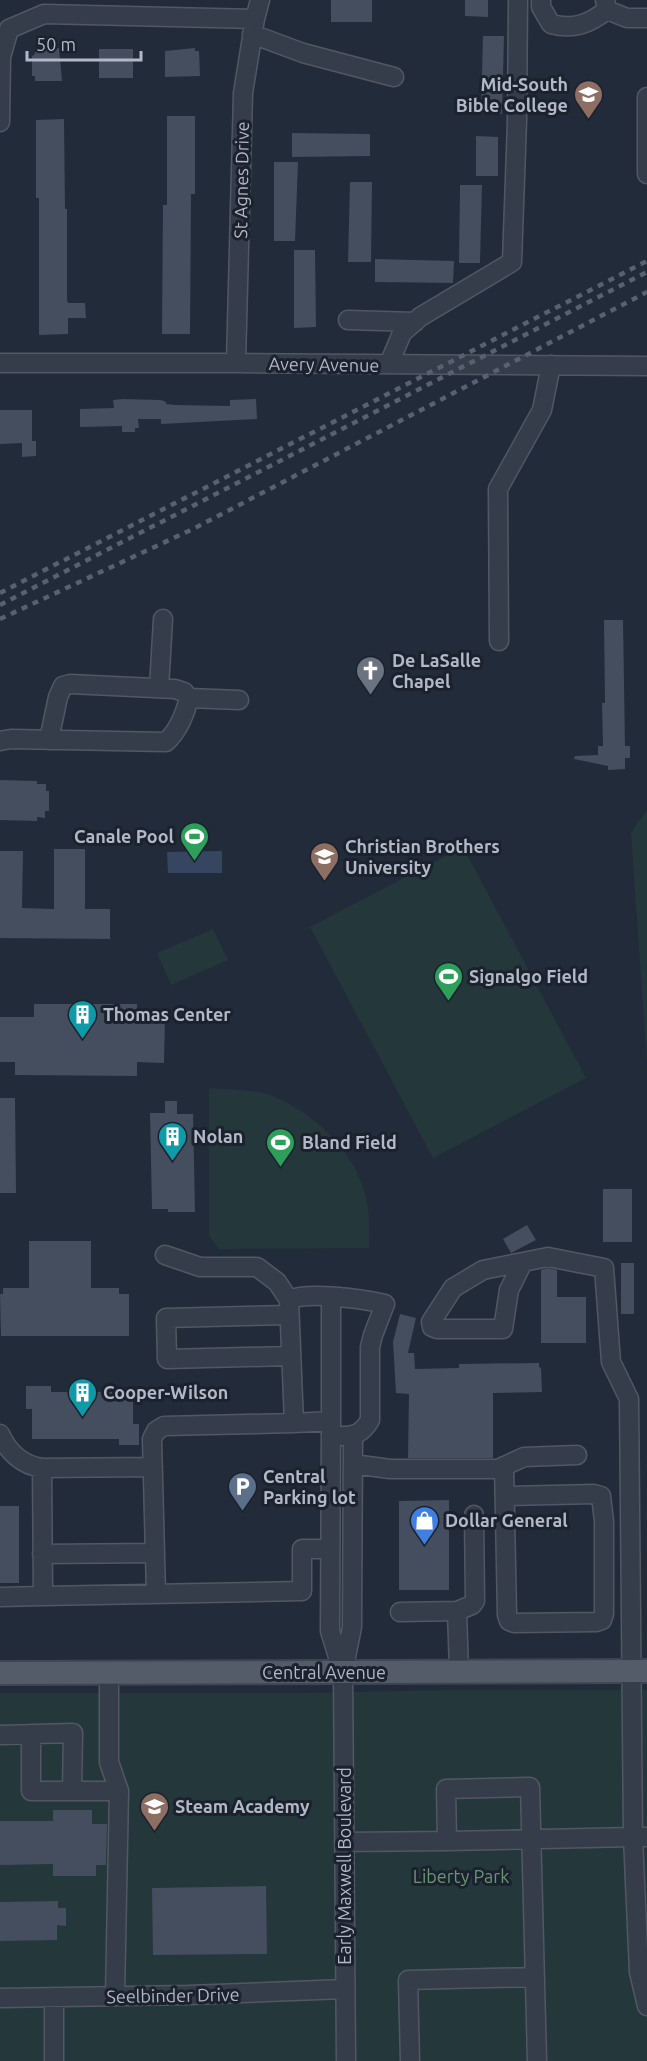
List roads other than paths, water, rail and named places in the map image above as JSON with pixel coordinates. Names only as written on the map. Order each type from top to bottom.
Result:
[{"type":"main road","name":"Central Avenue","points":[[0,1673],[639,1671]]},
{"type":"street","name":"St Agnes Drive","points":[[236,363],[243,93],[253,26],[260,0]]},
{"type":"street","points":[[389,364],[402,333],[415,322],[512,262],[518,0]]},
{"type":"street","points":[[541,0],[541,7],[552,24],[565,27],[587,23],[606,5],[627,18],[647,18]]},
{"type":"street","points":[[0,122],[1,57],[9,29],[44,14],[253,26],[303,53],[394,77]]},
{"type":"street","points":[[647,97],[647,174]]},
{"type":"street","points":[[348,320],[415,322]]},
{"type":"street","name":"Avery Avenue","points":[[0,363],[647,366]]},
{"type":"street","points":[[499,641],[498,489],[542,410],[551,365]]},
{"type":"street","points":[[159,688],[163,619]]},
{"type":"street","points":[[49,740],[58,697],[63,686],[70,684],[175,689],[184,692],[189,698],[239,700]]},
{"type":"street","points":[[0,741],[11,739],[166,742],[174,734],[186,710],[189,698]]},
{"type":"street","points":[[165,1255],[200,1267],[257,1267],[277,1282],[289,1307],[294,1423]]},
{"type":"street","points":[[523,1262],[510,1290],[503,1329],[437,1329],[432,1327],[431,1322],[453,1288],[483,1270],[523,1262],[548,1257],[604,1268],[611,1362],[629,1399],[639,1671],[639,1972],[647,2006]]},
{"type":"street","points":[[156,1594],[152,1439],[156,1431],[164,1426],[294,1423],[331,1429],[353,1436],[364,1430],[370,1420],[370,1347],[385,1304],[363,1299],[304,1295],[289,1307],[166,1318],[166,1359],[291,1356]]},
{"type":"street","points":[[331,1298],[330,1631],[343,1672]]},
{"type":"street","points":[[0,1434],[12,1454],[30,1466],[42,1468],[153,1467]]},
{"type":"street","points":[[343,1672],[352,1627],[353,1436]]},
{"type":"street","points":[[353,1464],[390,1469],[498,1469],[524,1457],[577,1455]]},
{"type":"street","points":[[504,1466],[509,1621],[514,1623],[602,1620],[604,1614],[602,1496],[594,1494],[505,1496]]},
{"type":"street","points":[[42,1468],[43,1596]]},
{"type":"street","points":[[400,1611],[457,1611],[466,1609],[475,1601],[474,1515]]},
{"type":"street","points":[[0,1597],[302,1591],[302,1549],[330,1549]]},
{"type":"street","points":[[42,1554],[155,1553]]},
{"type":"street","points":[[457,1611],[459,1671]]},
{"type":"street","points":[[109,1672],[109,1762],[119,1791],[115,1996]]},
{"type":"street","name":"Early Maxwell Boulevard","points":[[343,1672],[346,2061]]},
{"type":"street","points":[[0,1735],[73,1733],[72,1791]]},
{"type":"street","points":[[31,1734],[31,1791],[119,1791]]},
{"type":"street","points":[[447,1841],[446,1789],[530,1787],[537,2061]]},
{"type":"street","points":[[344,1842],[640,1837]]},
{"type":"street","points":[[410,2061],[408,1980],[535,1977]]},
{"type":"street","name":"Seelbinder Drive","points":[[0,1998],[345,1989]]},
{"type":"street","points":[[54,1997],[54,2061]]},
{"type":"water","name":"Canale Pool","points":[[222,851],[222,873],[168,873],[167,852]]},
{"type":"railway","points":[[0,593],[647,261]]},
{"type":"railway","points":[[0,605],[647,272]]},
{"type":"railway","points":[[0,619],[195,528],[647,292]]},
{"type":"place","name":"Mid-South Bible College","points":[[589,120]]},
{"type":"place","name":"De LaSalle Chapel","points":[[371,696]]},
{"type":"place","name":"Canale Pool","points":[[195,862]]},
{"type":"place","name":"Christian Brothers University","points":[[324,882]]},
{"type":"place","name":"Signalgo Field","points":[[448,1002]]},
{"type":"place","name":"Thomas Center","points":[[82,1040]]},
{"type":"place","name":"Nolan","points":[[172,1162]]},
{"type":"place","name":"Bland Field","points":[[281,1168]]},
{"type":"place","name":"Cooper-Wilson","points":[[82,1418]]},
{"type":"place","name":"Central Parking lot","points":[[242,1512]]},
{"type":"place","name":"Dollar General","points":[[424,1546]]},
{"type":"place","name":"Steam Academy","points":[[154,1832]]},
{"type":"park label","name":"Liberty Park","points":[[461,1876]]}]
